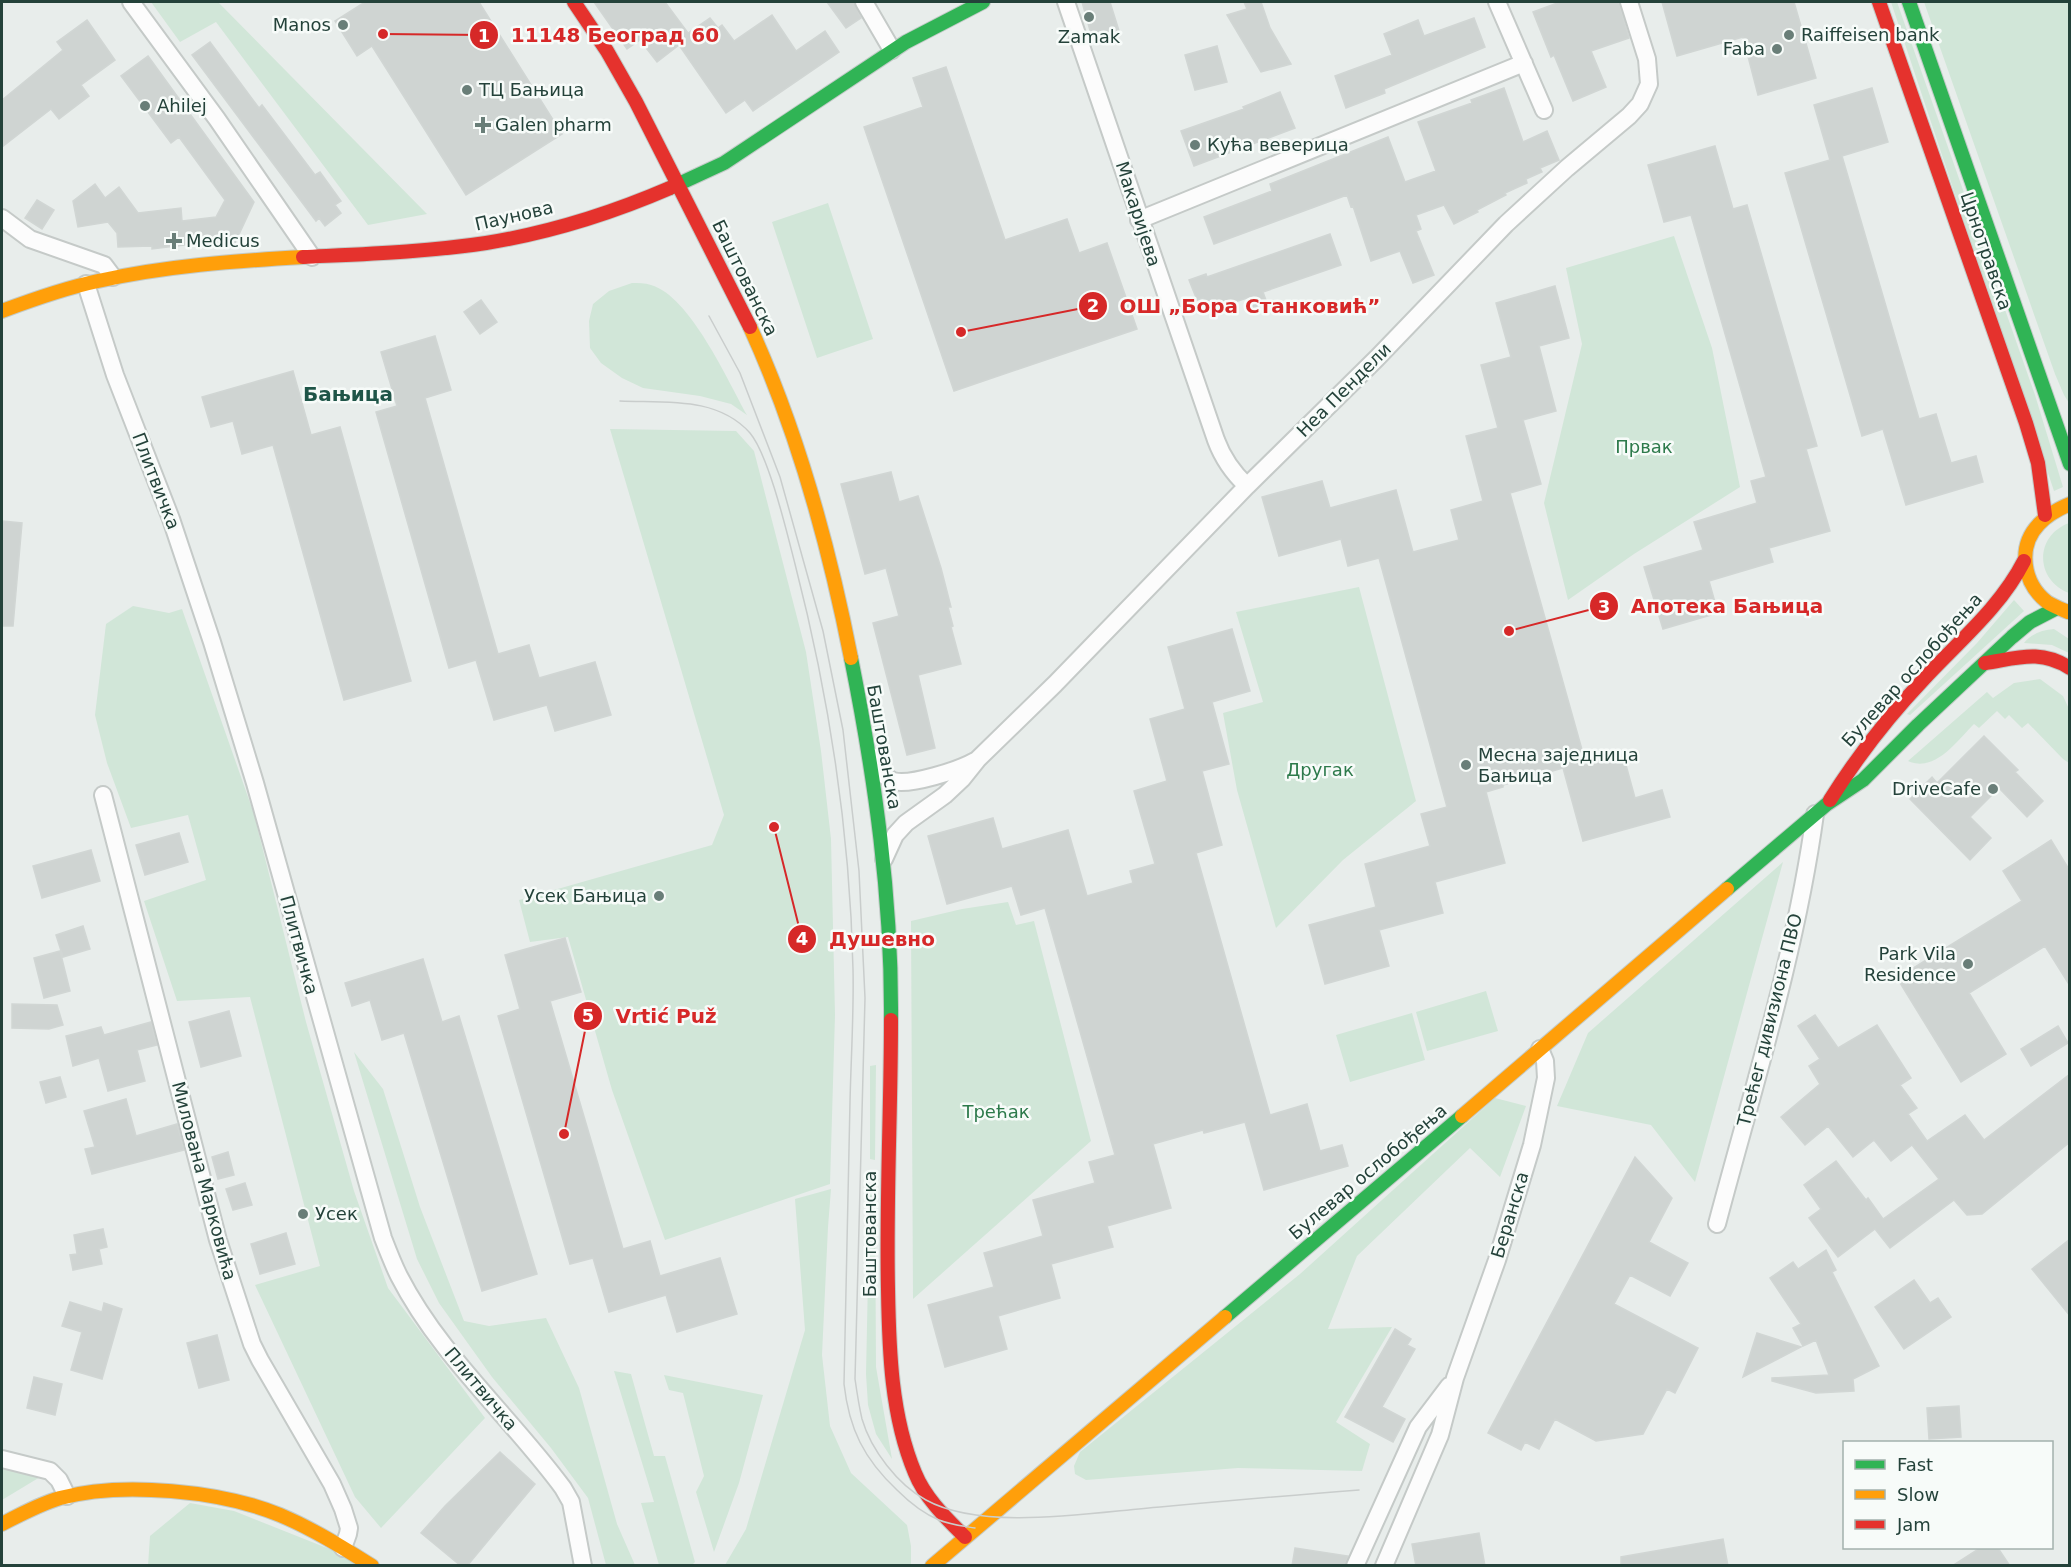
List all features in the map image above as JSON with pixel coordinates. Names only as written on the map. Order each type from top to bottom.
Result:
[{"type":"main road","name":"Баштованска","points":[[574,2],[617,66],[750,328],[778,392],[828,560],[853,668],[884,860],[891,1044],[887,1272],[890,1353],[895,1396],[909,1456],[921,1486],[928,1498],[965,1537]]},
{"type":"main road","name":"Паунова","points":[[2,311],[42,296],[113,277],[200,265],[456,246],[502,240],[621,207],[721,164],[776,130],[892,50],[983,2]]},
{"type":"main road","name":"Црнотравска","points":[[1879,2],[2026,423],[2038,463],[2045,515]]},
{"type":"main road","name":"Црнотравска","points":[[1909,2],[2070,464]]},
{"type":"main road","points":[[2058,429],[2070,442]]},
{"type":"main road","points":[[2064,610],[2037,593],[2028,578],[2025,561],[2026,546],[2031,532],[2045,515],[2070,504]]},
{"type":"main road","name":"Булевар ослобођења","points":[[1821,809],[1865,746],[1999,599],[2025,561]]},
{"type":"main road","name":"Булевар ослобођења","points":[[940,1563],[965,1537],[1821,809],[1863,780],[1918,725],[2030,622],[2064,610]]},
{"type":"main road","points":[[1985,663],[2040,655],[2056,659],[2070,668]]},
{"type":"main road","points":[[2,1524],[46,1503],[67,1496],[138,1490],[206,1493],[237,1500],[279,1514],[317,1532],[372,1566]]},
{"type":"street","points":[[132,2],[217,119],[312,257]]},
{"type":"street","points":[[864,2],[892,50]]},
{"type":"street","name":"Макаријева","points":[[1066,2],[1222,458],[1231,471],[1247,486]]},
{"type":"street","points":[[1497,2],[1544,110]]},
{"type":"street","name":"Неа Пендели","points":[[884,860],[895,835],[906,823],[945,795],[1247,486],[1377,358],[1506,224],[1640,104],[1649,84],[1648,67],[1629,2]]},
{"type":"street","points":[[1139,220],[1524,63]]},
{"type":"street","points":[[2,218],[30,239],[104,265],[113,277]]},
{"type":"street","name":"Плитвичка","points":[[86,284],[115,375],[171,519],[208,632],[255,783],[383,1238],[399,1276],[424,1318],[463,1369],[563,1488],[571,1502],[583,1566]]},
{"type":"street","name":"Неа Пендели","points":[[867,745],[877,767],[889,779],[903,782],[969,764],[978,759]]},
{"type":"street","name":"Милована Марковића","points":[[103,795],[218,1240],[240,1310],[260,1360],[332,1484],[343,1509],[348,1534],[343,1548]]},
{"type":"street","name":"Трећег дивизиона ПВО","points":[[1717,1224],[1778,999],[1821,809]]},
{"type":"street","name":"Беранска","points":[[1385,1562],[1440,1435],[1455,1378],[1497,1260],[1532,1145],[1546,1078],[1545,1061],[1540,1050]]},
{"type":"street","name":"Беранска","points":[[1358,1558],[1418,1427],[1455,1378]]},
{"type":"street","points":[[2,1459],[50,1471],[59,1480],[67,1496]]},
{"type":"green space","points":[[151,2],[218,2],[427,214],[368,225],[216,22],[180,42]]},
{"type":"green space","points":[[1891,2],[1897,2],[2035,395],[2063,487],[2054,491]]},
{"type":"green space","points":[[1924,2],[2069,2],[2069,403],[2055,374]]},
{"type":"green space","points":[[828,203],[873,339],[817,358],[772,222]]},
{"type":"green space","name":"Првак","points":[[1674,236],[1712,348],[1740,487],[1634,554],[1568,600],[1544,503],[1582,344],[1566,268]]},
{"type":"green space","points":[[632,283],[651,285],[666,292],[680,305],[694,322],[719,362],[747,415],[731,404],[700,396],[643,388],[622,378],[601,363],[590,348],[589,321],[593,304],[609,291]]},
{"type":"green space","points":[[610,429],[736,431],[754,451],[806,652],[831,839],[835,1015],[830,1184],[665,1240],[612,1090],[568,937],[530,942],[519,900],[712,845],[724,815]]},
{"type":"green space","points":[[2070,523],[2069,593],[2058,587],[2050,578],[2043,558],[2049,538],[2058,529]]},
{"type":"green space","name":"Другак","points":[[1359,587],[1416,801],[1343,860],[1276,928],[1237,790],[1223,713],[1263,702],[1236,612]]},
{"type":"green space","points":[[2014,600],[2024,611],[1910,715],[1907,714],[1977,643]]},
{"type":"green space","points":[[133,606],[169,613],[182,609],[254,814],[306,1022],[354,1191],[388,1288],[485,1418],[381,1528],[355,1497],[255,1285],[320,1266],[250,997],[177,1001],[144,901],[206,880],[188,815],[131,828],[107,763],[95,715],[106,624]]},
{"type":"green space","points":[[2054,629],[2069,639],[2069,653],[2052,645],[2024,643],[2037,633]]},
{"type":"green space","points":[[2040,679],[2063,696],[2069,709],[2069,763],[2028,723],[2022,728],[2009,715],[2005,719],[1997,711],[1979,728],[1974,724],[1953,746],[1936,759],[1918,764],[1908,761],[1987,692],[1993,698],[2014,683]]},
{"type":"green space","points":[[1783,862],[1695,1182],[1651,1125],[1557,1106],[1588,1033]]},
{"type":"green space","name":"Трећак","points":[[1008,902],[1016,925],[1034,921],[1091,1141],[913,1299],[911,921],[962,909]]},
{"type":"green space","points":[[1486,991],[1498,1031],[1427,1051],[1416,1012]]},
{"type":"green space","points":[[1412,1013],[1425,1060],[1350,1082],[1336,1035]]},
{"type":"green space","points":[[354,1052],[383,1089],[420,1207],[464,1321],[489,1326],[546,1318],[579,1388],[617,1524],[635,1565],[606,1565],[588,1498],[551,1448],[492,1377],[439,1303],[417,1259]]},
{"type":"green space","points":[[876,1065],[875,1160],[870,1159],[870,1066]]},
{"type":"green space","points":[[1495,1098],[1526,1106],[1500,1177],[1470,1148],[1357,1256],[1328,1329],[1392,1327],[1336,1422],[1370,1444],[1362,1471],[1238,1468],[1086,1480],[1075,1474],[1074,1466],[1080,1452],[1300,1274]]},
{"type":"green space","points":[[870,1184],[875,1184],[876,1367],[892,1459],[876,1434],[868,1405],[866,1374]]},
{"type":"green space","points":[[831,1189],[822,1355],[830,1426],[851,1473],[907,1525],[911,1563],[910,1566],[725,1565],[746,1529],[805,1330],[795,1199]]},
{"type":"green space","points":[[614,1371],[631,1374],[654,1456],[665,1456],[695,1562],[692,1565],[659,1565],[641,1503],[654,1502]]},
{"type":"green space","points":[[664,1375],[763,1395],[739,1483],[714,1552],[696,1492],[704,1476],[683,1393],[669,1390]]},
{"type":"green space","points":[[2,1459],[50,1471],[2,1500]]},
{"type":"green space","points":[[190,1503],[234,1511],[337,1552],[359,1566],[148,1566],[150,1536]]},
{"type":"building","name":"ТЦ Бањица","points":[[365,2],[479,2],[562,134],[466,195],[372,46],[357,56],[335,21]]},
{"type":"building","points":[[594,2],[665,2],[688,33],[710,18],[718,28],[722,25],[734,41],[772,15],[796,51],[825,31],[839,52],[753,111],[745,100],[726,113],[679,45],[657,62],[640,40],[627,49]]},
{"type":"building","points":[[827,2],[854,2],[861,18],[846,28]]},
{"type":"building","points":[[1082,2],[1110,2],[1120,34],[1093,41]]},
{"type":"building","points":[[1244,2],[1261,2],[1270,28],[1291,64],[1261,72],[1227,15],[1247,9]]},
{"type":"building","points":[[1560,2],[1619,2],[1629,38],[1591,51],[1606,87],[1573,101],[1554,55],[1551,57],[1533,12]]},
{"type":"building","name":"Faba","points":[[1662,2],[1794,2],[1816,78],[1758,95],[1743,37],[1677,56]]},
{"type":"building","points":[[1474,18],[1485,47],[1384,89],[1385,93],[1346,108],[1335,76],[1392,55],[1384,34],[1418,20],[1424,36]]},
{"type":"building","points":[[87,20],[115,60],[81,85],[89,96],[59,119],[51,109],[2,147],[2,100],[63,50],[57,42]]},
{"type":"building","points":[[210,42],[259,108],[262,105],[315,175],[320,172],[341,201],[335,205],[341,213],[325,226],[319,218],[316,221],[192,55]]},
{"type":"building","points":[[1217,46],[1227,82],[1195,90],[1185,55]]},
{"type":"building","points":[[148,56],[254,202],[235,243],[201,246],[201,243],[152,249],[152,246],[118,247],[117,233],[108,222],[78,227],[73,201],[95,184],[105,198],[119,187],[138,213],[181,208],[182,221],[216,217],[225,200],[179,137],[171,143],[121,76]]},
{"type":"building","points":[[946,67],[1005,240],[1067,219],[1079,253],[1107,243],[1137,329],[954,391],[864,127],[923,107],[913,78]]},
{"type":"building","points":[[1504,88],[1523,142],[1547,131],[1559,160],[1540,168],[1542,172],[1526,179],[1527,183],[1505,193],[1506,195],[1454,224],[1444,205],[1416,215],[1421,229],[1416,231],[1434,275],[1413,283],[1400,251],[1371,261],[1353,206],[1351,207],[1347,195],[1214,244],[1204,217],[1272,191],[1270,184],[1388,137],[1405,182],[1436,171],[1418,122],[1472,103],[1471,100]]},
{"type":"building","points":[[1872,88],[1888,142],[1842,156],[1919,419],[1936,414],[1951,463],[1976,456],[1983,482],[1906,505],[1883,429],[1862,436],[1785,173],[1830,160],[1814,105]]},
{"type":"building","points":[[1280,92],[1295,128],[1194,166],[1181,131],[1244,109],[1243,107]]},
{"type":"building","points":[[1715,146],[1733,209],[1747,205],[1817,446],[1806,449],[1830,531],[1769,548],[1773,562],[1709,581],[1718,613],[1663,629],[1644,567],[1703,550],[1694,522],[1757,503],[1751,481],[1766,477],[1691,215],[1664,222],[1648,165]]},
{"type":"building","points":[[37,200],[54,210],[42,229],[25,218]]},
{"type":"building","points":[[1330,234],[1341,265],[1263,292],[1267,303],[1251,308],[1247,298],[1208,311],[1203,298],[1197,300],[1189,280],[1206,274],[1207,277]]},
{"type":"building","points":[[1555,286],[1569,338],[1539,346],[1556,411],[1523,420],[1541,484],[1510,493],[1586,764],[1623,754],[1635,798],[1662,790],[1670,817],[1583,841],[1563,768],[1486,792],[1505,863],[1435,882],[1443,913],[1379,930],[1389,966],[1325,984],[1309,925],[1376,907],[1365,864],[1430,846],[1421,814],[1447,807],[1379,558],[1348,566],[1341,539],[1279,556],[1262,497],[1322,481],[1330,508],[1396,490],[1413,552],[1459,540],[1451,510],[1483,501],[1466,436],[1498,428],[1481,365],[1511,357],[1496,303]]},
{"type":"building","points":[[481,300],[497,322],[480,334],[464,312]]},
{"type":"building","points":[[435,336],[451,390],[425,398],[498,654],[529,645],[539,678],[595,662],[611,715],[555,731],[547,705],[494,720],[476,660],[449,668],[376,412],[397,406],[381,352]]},
{"type":"building","points":[[293,371],[311,435],[340,427],[411,681],[344,700],[273,445],[242,454],[233,421],[211,427],[202,397]]},
{"type":"building","points":[[891,472],[899,502],[918,496],[951,607],[948,607],[953,626],[951,627],[961,664],[918,675],[935,748],[907,755],[873,623],[899,616],[886,568],[865,574],[841,484]]},
{"type":"building","points":[[2,521],[22,523],[13,626],[2,626]]},
{"type":"building","points":[[1232,629],[1250,691],[1212,702],[1229,764],[1202,771],[1222,845],[1196,853],[1270,1115],[1307,1104],[1320,1151],[1342,1145],[1348,1166],[1264,1190],[1245,1122],[1204,1133],[1203,1130],[1153,1144],[1171,1208],[1107,1226],[1113,1247],[1051,1264],[1060,1298],[998,1316],[1007,1349],[945,1367],[928,1305],[994,1287],[984,1253],[1043,1236],[1033,1200],[1095,1183],[1089,1162],[1115,1155],[1045,908],[1021,915],[1012,886],[947,904],[928,836],[993,818],[1002,849],[1068,830],[1087,896],[1133,883],[1130,871],[1155,864],[1134,791],[1167,781],[1150,719],[1185,709],[1168,647]]},
{"type":"building","points":[[1984,736],[2018,770],[2015,772],[2043,801],[2027,817],[1999,788],[1970,817],[1991,838],[1970,860],[1910,799],[1932,777],[1937,783]]},
{"type":"building","points":[[179,833],[188,862],[145,875],[136,845]]},
{"type":"building","name":"Park Vila Residence","points":[[2051,840],[2070,871],[2070,986],[2045,946],[1969,993],[2006,1054],[1961,1082],[1897,978],[2022,901],[2003,871]]},
{"type":"building","points":[[91,850],[100,881],[42,898],[33,866]]},
{"type":"building","points":[[83,926],[90,949],[63,957],[56,935]]},
{"type":"building","points":[[565,938],[581,992],[550,1001],[623,1249],[650,1241],[660,1276],[720,1258],[737,1314],[677,1332],[666,1295],[609,1312],[593,1258],[570,1264],[498,1016],[520,1009],[505,955]]},
{"type":"building","points":[[60,951],[70,991],[44,998],[34,958]]},
{"type":"building","points":[[423,959],[442,1022],[459,1016],[537,1274],[482,1291],[404,1033],[382,1040],[370,1000],[352,1006],[345,983]]},
{"type":"building","points":[[12,1004],[57,1005],[63,1025],[49,1029],[12,1028]]},
{"type":"building","points":[[229,1011],[241,1056],[201,1067],[189,1022]]},
{"type":"building","points":[[1815,1015],[1838,1048],[1877,1025],[1911,1078],[1900,1085],[1917,1108],[1908,1114],[1927,1141],[1965,1115],[1984,1140],[2070,1074],[2070,1142],[1982,1214],[1967,1215],[1954,1200],[1890,1248],[1875,1229],[1838,1257],[1809,1218],[1821,1209],[1804,1185],[1836,1161],[1883,1219],[1939,1179],[1912,1145],[1891,1161],[1874,1140],[1853,1157],[1828,1126],[1805,1145],[1781,1117],[1820,1084],[1809,1066],[1820,1059],[1798,1026]]},
{"type":"building","points":[[151,1022],[157,1045],[137,1050],[145,1081],[108,1091],[99,1058],[73,1066],[66,1036],[101,1027],[104,1035]]},
{"type":"building","points":[[2058,1026],[2068,1043],[2031,1066],[2021,1049]]},
{"type":"building","points":[[60,1077],[66,1097],[46,1103],[40,1082]]},
{"type":"building","points":[[126,1099],[136,1136],[177,1124],[184,1150],[92,1174],[85,1149],[95,1147],[84,1111]]},
{"type":"building","points":[[228,1152],[234,1175],[218,1179],[212,1157]]},
{"type":"building","points":[[1635,1157],[1672,1198],[1649,1242],[1688,1263],[1670,1296],[1630,1275],[1614,1304],[1698,1348],[1675,1393],[1667,1389],[1643,1434],[1596,1441],[1555,1419],[1539,1449],[1525,1442],[1521,1450],[1488,1433]]},
{"type":"building","points":[[245,1183],[252,1205],[233,1210],[226,1189]]},
{"type":"building","points":[[103,1229],[107,1247],[99,1249],[102,1264],[73,1270],[70,1255],[77,1254],[74,1235]]},
{"type":"building","points":[[286,1233],[295,1264],[260,1274],[251,1244]]},
{"type":"building","points":[[2070,1239],[2070,1316],[2032,1269]]},
{"type":"building","points":[[1826,1250],[1836,1270],[1832,1272],[1879,1366],[1853,1379],[1854,1391],[1816,1393],[1772,1381],[1772,1378],[1829,1375],[1816,1340],[1803,1346],[1793,1328],[1801,1324],[1770,1278],[1793,1262],[1798,1269]]},
{"type":"building","points":[[1914,1280],[1930,1303],[1938,1298],[1951,1317],[1904,1349],[1875,1307]]},
{"type":"building","points":[[70,1302],[102,1312],[104,1303],[122,1309],[102,1379],[71,1370],[82,1332],[62,1326]]},
{"type":"building","points":[[1395,1329],[1411,1339],[1407,1345],[1415,1349],[1382,1407],[1405,1419],[1393,1442],[1345,1417]]},
{"type":"building","points":[[1757,1333],[1801,1347],[1743,1377]]},
{"type":"building","points":[[217,1335],[229,1380],[199,1388],[187,1343]]},
{"type":"building","points":[[34,1377],[62,1384],[55,1415],[27,1408]]},
{"type":"building","points":[[1959,1406],[1961,1437],[1929,1439],[1927,1408]]},
{"type":"building","points":[[500,1452],[535,1484],[467,1566],[461,1566],[421,1533]]},
{"type":"building","points":[[1479,1533],[1485,1566],[1416,1566],[1412,1544]]},
{"type":"building","points":[[1723,1539],[1728,1566],[1621,1566],[1621,1557]]},
{"type":"building","points":[[1295,1548],[1348,1556],[1345,1566],[1292,1566]]},
{"type":"building","points":[[1978,1549],[1999,1549],[2010,1566],[1952,1566]]},
{"type":"tram line","points":[[709,316],[740,373],[780,477],[823,631],[843,730],[859,871],[865,998],[855,1379],[862,1419],[872,1443],[896,1476],[926,1500],[950,1510],[1008,1518],[1072,1515],[1359,1490]]},
{"type":"tram line","points":[[620,401],[690,404],[706,407],[737,421],[750,433],[757,444],[777,496],[807,614],[828,714],[842,815],[851,917],[853,1019],[844,1384],[846,1400],[854,1429],[867,1455],[906,1499],[933,1517],[948,1523],[975,1528]]},
{"type":"traffic: fast","points":[[670,188],[724,163],[906,42],[983,2]]},
{"type":"traffic: fast","points":[[1909,2],[2070,464]]},
{"type":"traffic: fast","points":[[1727,889],[1827,804],[1863,780],[2012,637],[2030,622],[2057,608]]},
{"type":"traffic: fast","points":[[851,658],[868,748],[885,883],[891,974],[891,1020]]},
{"type":"traffic: fast","points":[[1225,1317],[1462,1116]]},
{"type":"traffic: slow","points":[[2,311],[62,290],[149,271],[303,257]]},
{"type":"traffic: slow","points":[[750,327],[783,407],[810,490],[833,574],[851,658]]},
{"type":"traffic: slow","points":[[2068,612],[2047,602],[2039,594],[2028,575],[2026,554],[2032,533],[2039,524],[2053,512],[2070,504]]},
{"type":"traffic: slow","points":[[1462,1116],[1727,889]]},
{"type":"traffic: slow","points":[[932,1566],[1225,1317]]},
{"type":"traffic: slow","points":[[2,1524],[45,1503],[85,1493],[112,1490],[172,1491],[230,1500],[280,1515],[316,1532],[372,1566]]},
{"type":"traffic: jam","points":[[574,2],[607,51],[636,102],[750,327]]},
{"type":"traffic: jam","points":[[1879,2],[2026,423],[2038,463],[2045,515]]},
{"type":"traffic: jam","points":[[303,257],[418,251],[509,239],[580,221],[670,188]]},
{"type":"traffic: jam","points":[[1830,800],[1885,723],[1991,609],[2024,561]]},
{"type":"traffic: jam","points":[[1985,663],[2029,656],[2049,658],[2070,668]]},
{"type":"traffic: jam","points":[[891,1020],[888,1289],[889,1335],[896,1406],[907,1451],[919,1482],[937,1507],[965,1537]]},
{"type":"place","name":"Zamak","points":[[1089,17]]},
{"type":"place","name":"Manos","points":[[343,25]]},
{"type":"place","name":"11148 Београд 60","points":[[383,34]]},
{"type":"place","name":"Raiffeisen bank","points":[[1789,35]]},
{"type":"place","name":"Faba","points":[[1777,49]]},
{"type":"place","name":"ТЦ Бањица","points":[[467,90]]},
{"type":"place","name":"Ahilej","points":[[145,106]]},
{"type":"place","name":"Galen pharm","points":[[483,125]]},
{"type":"place","name":"Кућа веверица","points":[[1195,145]]},
{"type":"place","name":"Medicus","points":[[174,241]]},
{"type":"place","name":"ОШ „Бора Станковић”","points":[[961,332]]},
{"type":"place","name":"Апотека Бањица","points":[[1509,631]]},
{"type":"place","name":"Месна заједница Бањица","points":[[1466,765]]},
{"type":"place","name":"DriveCafe","points":[[1993,789]]},
{"type":"place","name":"Душевно","points":[[774,827]]},
{"type":"place","name":"Усек Бањица","points":[[659,896]]},
{"type":"place","name":"Park Vila Residence","points":[[1968,964]]},
{"type":"place","name":"Vrtić Puž","points":[[564,1134]]},
{"type":"place","name":"Усек","points":[[303,1214]]},
{"type":"district","name":"Бањица","points":[[348,394]]}]
